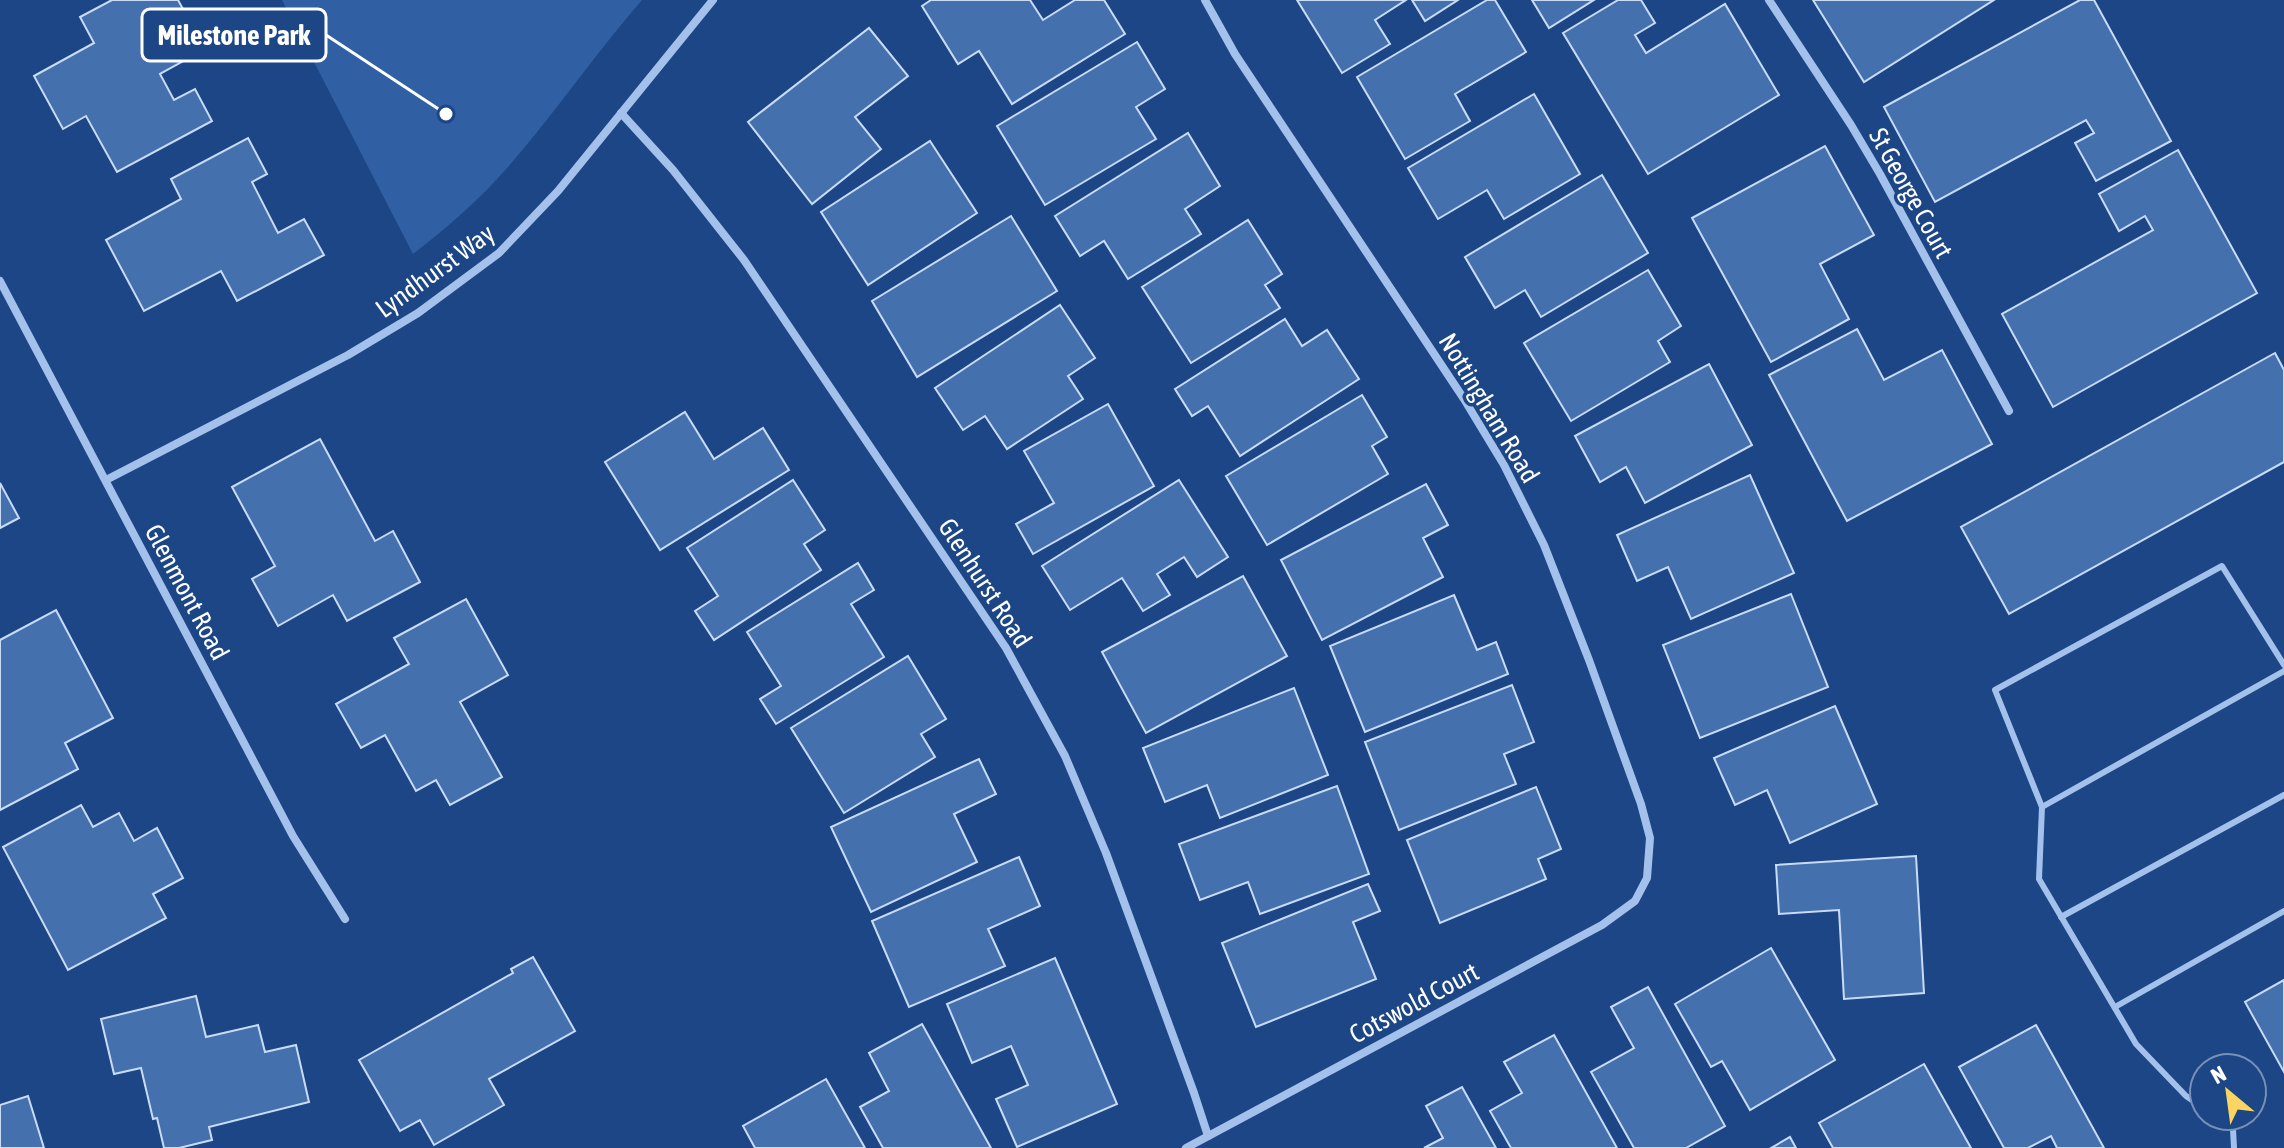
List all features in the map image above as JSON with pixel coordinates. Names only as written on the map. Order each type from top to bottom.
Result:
[{"type":"street","name":"Lyndhurst Way","points":[[106,480],[348,355],[418,313],[499,253],[558,191],[713,0]]},
{"type":"street","name":"Nottingham Road","points":[[1205,0],[1235,54],[1464,399],[1544,545],[1641,804],[1650,838],[1647,878]]},
{"type":"street","name":"St George Court","points":[[1769,0],[1880,174],[2009,411]]},
{"type":"street","name":"Glenhurst Road","points":[[621,113],[673,170],[744,260],[1006,648],[1065,756],[1088,811],[1208,1136]]},
{"type":"street","name":"Glenmont Road","points":[[0,281],[293,836],[345,919]]},
{"type":"street","name":"Cotswold Court","points":[[1186,1148],[1602,925],[1635,901],[1647,878]]},
{"type":"lane","points":[[2042,807],[2284,668],[2222,566],[1995,690],[2042,807],[2039,879],[2136,1044],[2188,1097]]},
{"type":"lane","points":[[2061,917],[2284,795]]},
{"type":"lane","points":[[2115,1007],[2284,911]]},
{"type":"shaded area","points":[[282,0],[642,0],[508,167],[463,213],[413,254]]},
{"type":"building","points":[[112,0],[178,0],[205,49],[160,74],[174,100],[195,89],[212,121],[117,172],[86,116],[63,129],[34,76],[94,43],[80,17]]},
{"type":"building","points":[[931,0],[1030,0],[1043,20],[1075,0],[1104,0],[1125,34],[1012,104],[979,51],[958,64],[922,6]]},
{"type":"building","points":[[1297,0],[1406,0],[1375,20],[1390,44],[1342,73]]},
{"type":"building","points":[[1412,0],[1458,0],[1425,21]]},
{"type":"building","points":[[1487,0],[1495,0],[1526,52],[1455,94],[1470,121],[1405,159],[1357,77]]},
{"type":"building","points":[[1532,0],[1594,0],[1549,28]]},
{"type":"building","points":[[1618,0],[1641,0],[1655,23],[1635,35],[1646,53],[1725,4],[1779,95],[1648,174],[1563,33]]},
{"type":"building","points":[[1813,0],[1994,0],[1864,82]]},
{"type":"building","points":[[2080,0],[2094,0],[2171,141],[2096,181],[2075,143],[2094,133],[2086,120],[1935,202],[1884,107]]},
{"type":"building","points":[[869,28],[908,76],[855,117],[881,149],[812,204],[748,122]]},
{"type":"building","points":[[1137,42],[1165,89],[1136,107],[1156,139],[1045,205],[997,126]]},
{"type":"building","points":[[1534,94],[1580,174],[1504,219],[1487,190],[1438,219],[1408,168]]},
{"type":"building","points":[[1188,133],[1220,186],[1185,209],[1201,234],[1128,279],[1104,241],[1080,256],[1055,216]]},
{"type":"building","points":[[248,138],[267,174],[252,182],[278,233],[304,219],[324,255],[237,301],[221,271],[144,311],[106,240],[181,199],[171,179]]},
{"type":"building","points":[[930,141],[977,213],[868,285],[821,212]]},
{"type":"building","points":[[1825,146],[1874,235],[1820,264],[1849,319],[1771,362],[1692,218]]},
{"type":"building","points":[[2178,150],[2257,293],[2053,407],[2002,314],[2153,230],[2145,216],[2119,231],[2099,194]]},
{"type":"building","points":[[1602,175],[1648,253],[1541,317],[1525,290],[1495,308],[1465,257]]},
{"type":"building","points":[[1011,216],[1057,291],[917,377],[872,301]]},
{"type":"building","points":[[1248,220],[1282,274],[1265,285],[1280,308],[1191,363],[1142,287]]},
{"type":"building","points":[[1648,270],[1681,326],[1658,341],[1670,362],[1571,421],[1524,343]]},
{"type":"building","points":[[1060,305],[1095,358],[1068,376],[1083,399],[1007,449],[985,416],[963,430],[935,388]]},
{"type":"building","points":[[1285,319],[1302,346],[1327,330],[1359,379],[1240,456],[1208,406],[1192,416],[1175,389]]},
{"type":"building","points":[[1857,329],[1884,380],[1942,350],[1992,444],[1847,521],[1769,375]]},
{"type":"building","points":[[2275,353],[2284,370],[2284,462],[2009,614],[1961,527]]},
{"type":"building","points":[[1709,364],[1752,445],[1645,503],[1626,467],[1600,482],[1575,436]]},
{"type":"building","points":[[1362,395],[1387,437],[1372,446],[1388,474],[1267,545],[1226,476]]},
{"type":"building","points":[[1108,404],[1154,486],[1033,554],[1016,524],[1054,503],[1024,451]]},
{"type":"building","points":[[685,412],[714,459],[763,428],[789,470],[660,550],[605,462]]},
{"type":"building","points":[[320,439],[375,541],[393,531],[420,582],[347,621],[333,595],[278,626],[252,579],[275,566],[232,487]]},
{"type":"building","points":[[1750,475],[1794,573],[1691,619],[1668,567],[1637,581],[1617,535]]},
{"type":"building","points":[[793,480],[825,530],[804,544],[821,570],[714,640],[695,611],[718,596],[687,548]]},
{"type":"building","points":[[1179,480],[1228,557],[1197,577],[1184,557],[1157,574],[1170,595],[1143,611],[1122,578],[1070,610],[1042,566]]},
{"type":"building","points":[[0,483],[19,518],[0,528]]},
{"type":"building","points":[[1426,484],[1448,525],[1423,538],[1443,577],[1322,640],[1281,560]]},
{"type":"building","points":[[858,563],[874,590],[851,604],[884,657],[776,724],[760,699],[781,686],[747,632]]},
{"type":"building","points":[[1243,576],[1287,656],[1146,733],[1102,652]]},
{"type":"building","points":[[1791,594],[1828,687],[1700,738],[1663,645]]},
{"type":"building","points":[[1454,595],[1477,650],[1496,642],[1508,674],[1365,732],[1330,646]]},
{"type":"building","points":[[466,599],[508,675],[460,702],[502,777],[450,805],[436,780],[416,791],[385,735],[361,748],[336,704],[409,664],[394,638]]},
{"type":"building","points":[[56,610],[113,718],[65,743],[78,769],[0,810],[0,640]]},
{"type":"building","points":[[908,656],[946,719],[921,734],[935,757],[844,813],[791,728]]},
{"type":"building","points":[[1512,685],[1534,742],[1504,754],[1516,784],[1399,830],[1365,742]]},
{"type":"building","points":[[1294,688],[1328,775],[1220,818],[1207,785],[1165,802],[1143,748]]},
{"type":"building","points":[[1835,706],[1877,804],[1790,843],[1767,790],[1735,805],[1714,758]]},
{"type":"building","points":[[979,759],[996,794],[954,814],[977,862],[871,912],[831,827]]},
{"type":"building","points":[[1337,786],[1369,874],[1260,914],[1248,882],[1200,900],[1179,844]]},
{"type":"building","points":[[1536,787],[1561,849],[1538,859],[1546,879],[1440,923],[1407,840]]},
{"type":"building","points":[[81,805],[93,827],[119,813],[134,841],[157,828],[183,878],[153,894],[166,918],[68,970],[3,847]]},
{"type":"building","points":[[1916,856],[1924,993],[1844,999],[1839,910],[1779,914],[1776,865]]},
{"type":"building","points":[[1019,857],[1040,906],[988,929],[1005,966],[909,1007],[872,921]]},
{"type":"building","points":[[1368,884],[1380,911],[1353,922],[1376,979],[1256,1027],[1222,943]]},
{"type":"building","points":[[1771,948],[1835,1060],[1750,1110],[1722,1061],[1711,1067],[1675,1004]]},
{"type":"building","points":[[533,957],[575,1031],[489,1079],[504,1105],[434,1145],[420,1120],[400,1131],[359,1060],[513,973],[511,969]]},
{"type":"building","points":[[1055,958],[1117,1104],[1017,1147],[996,1099],[1028,1085],[1011,1046],[972,1063],[947,1004]]},
{"type":"building","points":[[2284,980],[2284,1072],[2245,1002]]},
{"type":"building","points":[[1648,987],[1725,1126],[1686,1148],[1634,1148],[1591,1072],[1634,1048],[1611,1007]]},
{"type":"building","points":[[196,996],[206,1037],[258,1025],[265,1052],[296,1045],[309,1102],[209,1127],[212,1140],[179,1148],[164,1148],[157,1118],[153,1119],[141,1068],[114,1074],[101,1019]]},
{"type":"building","points":[[922,1024],[991,1148],[883,1148],[860,1107],[889,1091],[869,1053]]},
{"type":"building","points":[[2036,1025],[2104,1148],[2057,1148],[2051,1136],[2028,1148],[2004,1148],[1959,1067]]},
{"type":"building","points":[[1554,1035],[1617,1148],[1511,1148],[1490,1111],[1522,1093],[1504,1062]]},
{"type":"building","points":[[1924,1064],[1971,1148],[1833,1148],[1819,1123]]},
{"type":"building","points":[[826,1079],[865,1148],[755,1148],[743,1126]]},
{"type":"building","points":[[1462,1087],[1496,1148],[1424,1148],[1443,1138],[1426,1106]]},
{"type":"building","points":[[28,1096],[44,1148],[0,1148],[0,1105]]},
{"type":"building","points":[[1790,1137],[1796,1148],[1771,1148]]},
{"type":"place","name":"Milestone Park","points":[[446,114]]}]
